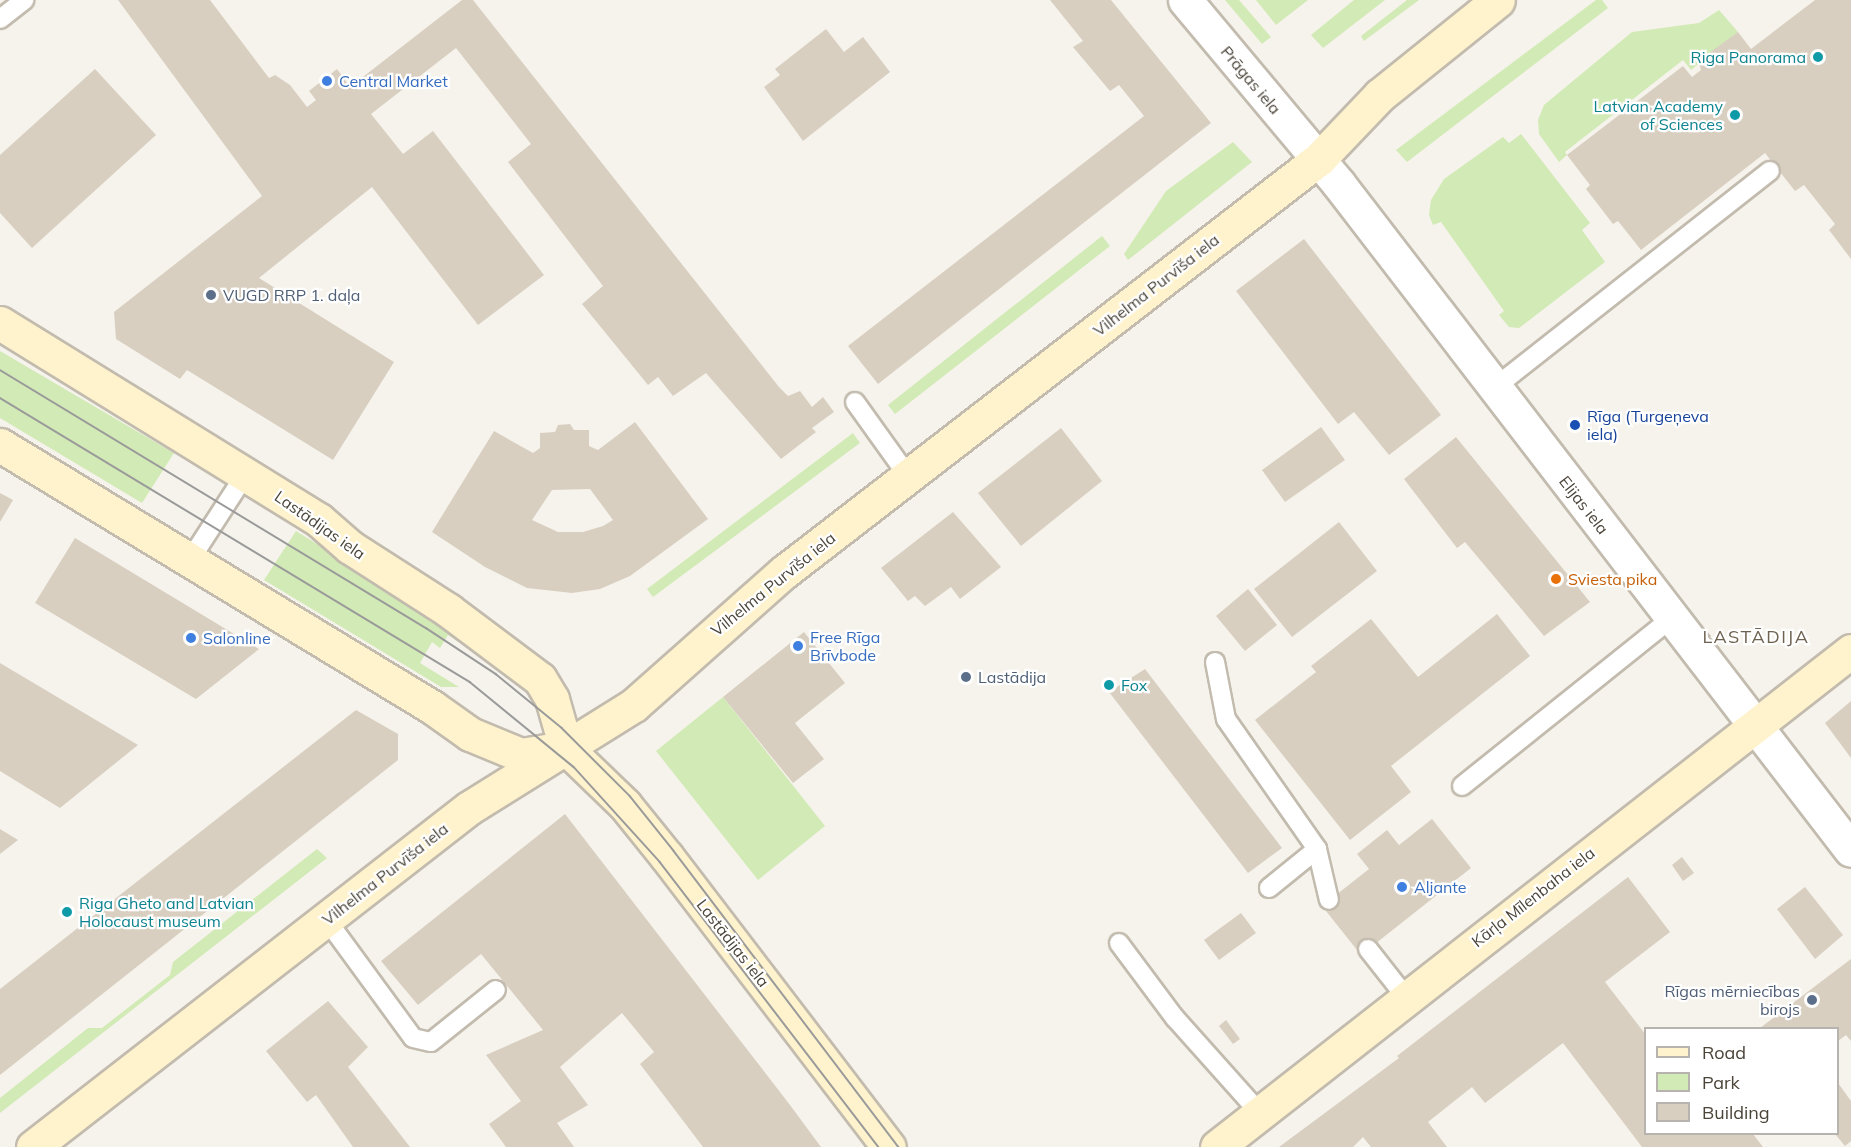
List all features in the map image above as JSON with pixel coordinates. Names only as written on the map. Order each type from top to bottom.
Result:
[{"type":"street","name":"Prāgas iela","points":[[1185,0],[1319,159]]},
{"type":"street","name":"Vilhelma Purvīša iela","points":[[33,1147],[469,808],[634,705],[721,626],[908,476],[1319,159],[1380,95],[1498,0]]},
{"type":"street","name":"Elijas iela","points":[[1319,159],[1851,850]]},
{"type":"street","name":"Lastādijas iela","points":[[0,324],[319,520],[350,547],[530,669],[552,699],[567,748],[625,806],[667,857],[889,1147]]},
{"type":"street","points":[[0,445],[432,707],[470,734],[521,755],[567,748]]},
{"type":"street","name":"Kārļa Mīlenbaha iela","points":[[1217,1147],[1405,996],[1851,651]]},
{"type":"lane","points":[[0,19],[24,0]]},
{"type":"lane","points":[[1494,388],[1770,171]]},
{"type":"lane","points":[[855,402],[908,476]]},
{"type":"lane","points":[[190,560],[245,475]]},
{"type":"lane","points":[[1462,786],[1672,618]]},
{"type":"lane","points":[[1215,662],[1226,719],[1317,849],[1329,900]]},
{"type":"lane","points":[[1269,888],[1317,849]]},
{"type":"lane","points":[[326,919],[413,1038],[431,1042],[496,990]]},
{"type":"lane","points":[[1119,942],[1175,1018],[1260,1113]]},
{"type":"lane","points":[[1368,950],[1405,996]]},
{"type":"green space","points":[[1225,0],[1239,0],[1271,37],[1262,44]]},
{"type":"green space","points":[[1256,0],[1308,0],[1276,25]]},
{"type":"green space","points":[[1354,0],[1385,0],[1323,48],[1311,35]]},
{"type":"green space","points":[[1407,0],[1419,0],[1364,41],[1361,36]]},
{"type":"green space","points":[[1596,0],[1602,0],[1608,8],[1407,162],[1396,150]]},
{"type":"green space","points":[[1719,10],[1738,32],[1691,70],[1683,60],[1565,152],[1567,155],[1559,162],[1539,134],[1538,120],[1544,105],[1632,32],[1699,23]]},
{"type":"green space","points":[[1521,134],[1590,223],[1582,230],[1605,262],[1519,328],[1509,327],[1499,315],[1504,311],[1441,222],[1433,225],[1429,215],[1431,200],[1444,179],[1503,137],[1509,143]]},
{"type":"green space","points":[[1233,142],[1252,162],[1128,260],[1124,254],[1166,191]]},
{"type":"green space","points":[[1102,236],[1110,246],[895,414],[888,405]]},
{"type":"green space","points":[[0,351],[174,453],[142,503],[0,418]]},
{"type":"green space","points":[[853,433],[860,443],[653,597],[647,589]]},
{"type":"green space","points":[[296,531],[452,627],[480,650],[481,657],[448,635],[440,648],[432,642],[420,663],[459,687],[441,687],[264,580]]},
{"type":"green space","points":[[723,697],[825,826],[758,880],[656,751]]},
{"type":"green space","points":[[317,849],[327,858],[0,1113],[0,1098],[88,1028],[102,1028],[170,975],[173,962]]},
{"type":"building","points":[[118,0],[210,0],[269,78],[275,75],[290,85],[307,107],[316,100],[309,91],[337,69],[350,87],[462,0],[473,0],[779,387],[788,396],[800,391],[812,407],[823,397],[834,412],[812,428],[816,432],[781,459],[706,373],[673,396],[658,377],[648,385],[582,304],[603,286],[508,162],[531,144],[456,48],[371,114],[403,154],[433,131],[544,275],[478,325],[372,187],[259,278],[394,362],[333,460],[187,370],[180,379],[116,339],[114,312],[262,196]]},
{"type":"building","points":[[1050,0],[1111,0],[1211,123],[878,384],[848,346],[1144,116],[1119,85],[1110,91],[1073,47],[1083,41]]},
{"type":"building","name":"Latvian Academy of Sciences","points":[[1815,0],[1851,0],[1851,259],[1829,230],[1835,224],[1804,185],[1795,191],[1765,153],[1641,250],[1618,221],[1613,224],[1586,189],[1590,185],[1567,155],[1683,66],[1692,77],[1701,70],[1698,61],[1738,32],[1751,49]]},
{"type":"building","points":[[826,29],[844,52],[863,37],[890,72],[803,141],[764,87],[780,75],[775,69]]},
{"type":"building","points":[[95,69],[156,135],[32,248],[0,213],[0,155]]},
{"type":"building","points":[[1304,239],[1441,415],[1389,455],[1354,412],[1338,424],[1236,291]]},
{"type":"building","points":[[635,422],[708,519],[630,576],[600,589],[572,593],[527,588],[485,567],[432,532],[494,431],[533,453],[540,448],[540,433],[555,432],[558,425],[570,424],[574,430],[589,430],[589,446],[598,450]],"holes":[[[590,489],[613,520],[603,526],[583,532],[558,532],[532,520],[552,490]]]},
{"type":"building","points":[[1321,427],[1345,460],[1285,502],[1262,470]]},
{"type":"building","points":[[1061,428],[1102,481],[1021,546],[978,493]]},
{"type":"building","points":[[1456,437],[1590,602],[1544,636],[1465,542],[1457,548],[1404,479]]},
{"type":"building","points":[[0,493],[13,500],[0,522]]},
{"type":"building","points":[[953,512],[1001,567],[960,599],[951,587],[925,606],[915,596],[908,601],[881,568]]},
{"type":"building","points":[[1339,522],[1377,571],[1292,637],[1254,589]]},
{"type":"building","points":[[75,538],[259,649],[196,699],[35,603]]},
{"type":"building","points":[[1248,589],[1277,625],[1245,651],[1216,616]]},
{"type":"building","points":[[1497,614],[1530,656],[1391,766],[1411,792],[1350,840],[1255,720],[1316,672],[1311,666],[1371,619],[1418,677]]},
{"type":"building","points":[[804,632],[845,683],[795,723],[824,759],[793,783],[723,697]]},
{"type":"building","points":[[0,663],[138,745],[60,808],[0,771]]},
{"type":"building","points":[[1145,669],[1282,848],[1248,873],[1109,692]]},
{"type":"building","points":[[1851,701],[1851,758],[1825,723]]},
{"type":"building","points":[[356,710],[398,734],[398,760],[0,1075],[0,989]]},
{"type":"building","points":[[565,814],[821,1147],[703,1147],[640,1064],[654,1052],[622,1013],[560,1067],[588,1105],[557,1123],[574,1147],[506,1147],[489,1124],[521,1101],[486,1055],[543,1030],[481,954],[418,1005],[381,961]]},
{"type":"building","points":[[1432,819],[1471,868],[1361,955],[1322,906],[1369,869],[1357,854],[1387,830],[1399,845]]},
{"type":"building","points":[[0,829],[18,840],[0,854]]},
{"type":"building","points":[[1682,857],[1694,873],[1683,881],[1672,865]]},
{"type":"building","points":[[1628,877],[1670,932],[1605,982],[1644,1032],[1644,1135],[1754,1135],[1763,1147],[1642,1147],[1563,1043],[1485,1103],[1472,1087],[1428,1122],[1447,1147],[1371,1147],[1363,1137],[1353,1147],[1279,1147],[1399,1058],[1397,1056]]},
{"type":"building","points":[[1805,887],[1843,935],[1815,959],[1777,909]]},
{"type":"building","points":[[1241,913],[1256,933],[1219,960],[1204,940]]},
{"type":"building","points":[[1851,959],[1851,1041],[1846,1035],[1839,1040],[1839,1027],[1761,1027]]},
{"type":"building","points":[[328,1001],[368,1047],[348,1067],[410,1147],[353,1147],[316,1095],[307,1102],[266,1051]]},
{"type":"building","points":[[1226,1020],[1240,1039],[1233,1044],[1219,1026]]},
{"type":"building","points":[[1839,1084],[1851,1101],[1851,1141],[1845,1146],[1836,1135],[1839,1135]]},
{"type":"tram line","points":[[0,370],[426,628],[496,674],[562,728],[630,796],[899,1147]]},
{"type":"tram line","points":[[0,398],[470,682],[574,767],[660,862],[879,1147]]},
{"type":"place","name":"Riga Panorama","points":[[1818,57]]},
{"type":"place","name":"Central Market","points":[[327,81]]},
{"type":"place","name":"Latvian Academy of Sciences","points":[[1735,115]]},
{"type":"place","name":"VUGD RRP 1. daļa","points":[[211,295]]},
{"type":"place","name":"Rīga (Turgeņeva iela)","points":[[1575,425]]},
{"type":"place","name":"Sviesta pika","points":[[1556,579]]},
{"type":"place","name":"Salonline","points":[[191,638]]},
{"type":"place","name":"Free Rīga Brīvbode","points":[[798,646]]},
{"type":"place","name":"Lastādija","points":[[966,677]]},
{"type":"place","name":"Fox","points":[[1109,685]]},
{"type":"place","name":"Aljante","points":[[1402,887]]},
{"type":"place","name":"Riga Gheto and Latvian Holocaust museum","points":[[67,912]]},
{"type":"place","name":"Rīgas mērniecības birojs","points":[[1812,1000]]},
{"type":"district","name":"LASTĀDIJA","points":[[1756,637]]}]
